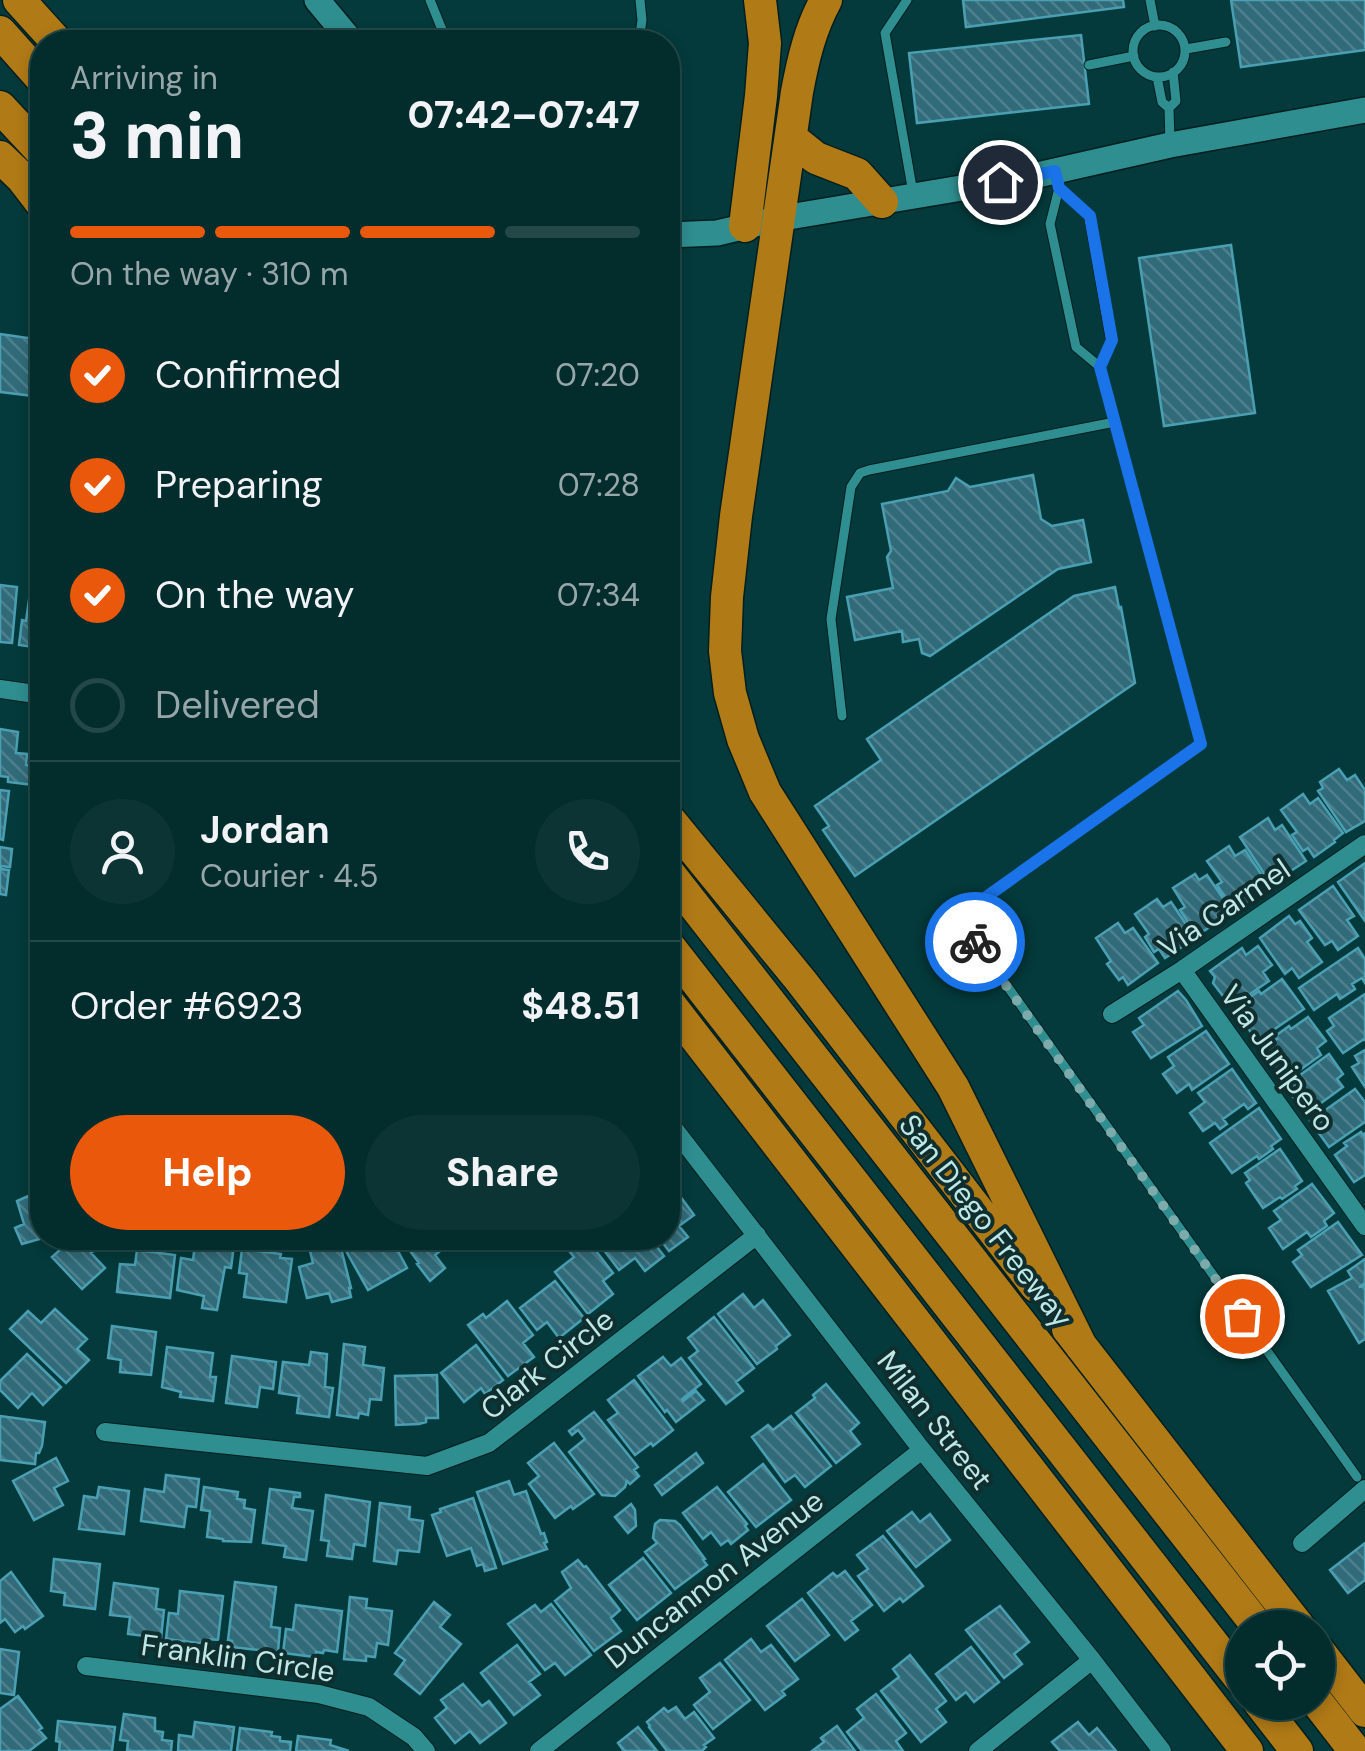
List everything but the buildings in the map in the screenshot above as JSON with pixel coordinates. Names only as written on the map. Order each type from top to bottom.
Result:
[{"type":"highway","points":[[19,0],[46,30]]},
{"type":"highway","points":[[760,0],[765,43],[761,223],[727,598],[725,651],[730,692],[738,724],[765,792],[952,1087],[1082,1346]]},
{"type":"highway","points":[[761,223],[791,138],[804,52],[826,0]]},
{"type":"highway","points":[[0,32],[30,66]]},
{"type":"highway","points":[[0,108],[16,165],[30,186]]},
{"type":"highway","points":[[791,138],[816,158],[856,174],[898,200]]},
{"type":"highway","name":"San Diego Freeway","points":[[680,833],[801,980],[1286,1610]]},
{"type":"highway","points":[[680,887],[1245,1610]]},
{"type":"highway","points":[[680,959],[1225,1660]]},
{"type":"highway","points":[[680,1018],[1247,1751]]},
{"type":"highway","points":[[1335,1672],[1365,1712]]},
{"type":"highway","points":[[1273,1720],[1297,1751]]},
{"type":"highway","points":[[1331,1720],[1355,1751]]},
{"type":"main road","points":[[317,0],[342,30]]},
{"type":"main road","points":[[680,234],[718,232],[898,200],[1057,180],[1170,145],[1365,110]]},
{"type":"street","points":[[0,690],[30,694]]},
{"type":"street","name":"Via Carmel","points":[[1112,1014],[1365,844]]},
{"type":"street","name":"Via Junipero","points":[[1182,970],[1365,1226]]},
{"type":"street","name":"Milan Street","points":[[680,1136],[922,1450],[1162,1751]]},
{"type":"street","name":"Clark Circle","points":[[105,1432],[427,1466],[489,1443],[758,1235]]},
{"type":"street","name":"Duncannon Avenue","points":[[539,1751],[922,1450]]},
{"type":"street","points":[[1302,1543],[1361,1483]]},
{"type":"street","points":[[978,1751],[1092,1660]]},
{"type":"street","name":"Franklin Circle","points":[[86,1666],[318,1694],[369,1707],[414,1737],[426,1751]]},
{"type":"lane","points":[[430,0],[442,30]]},
{"type":"lane","points":[[640,0],[641,30]]},
{"type":"lane","points":[[898,200],[896,98],[885,33],[906,0]]},
{"type":"lane","points":[[1150,0],[1154,26]]},
{"type":"lane","points":[[1154,26],[1172,28],[1186,49],[1174,72],[1157,77],[1142,70],[1134,56],[1140,34],[1154,26]]},
{"type":"lane","points":[[1186,49],[1226,42]]},
{"type":"lane","points":[[1090,64],[1134,56]]},
{"type":"lane","points":[[1169,108],[1176,102],[1174,72]]},
{"type":"lane","points":[[1157,77],[1162,102],[1169,108],[1170,145]]},
{"type":"lane","points":[[896,98],[910,95]]},
{"type":"lane","points":[[1057,180],[1090,216],[1112,340],[1100,367]]},
{"type":"lane","points":[[1057,180],[1050,224],[1076,347],[1100,367],[1201,744],[958,917],[1361,1483]]},
{"type":"lane","points":[[842,716],[831,619],[852,487],[860,473],[1115,422]]},
{"type":"way so far","points":[[975,942],[1242,1316]]},
{"type":"route","points":[[975,942],[958,917],[1201,744],[1100,367],[1112,340],[1090,216],[1059,188],[1055,171],[1000,182]]}]
